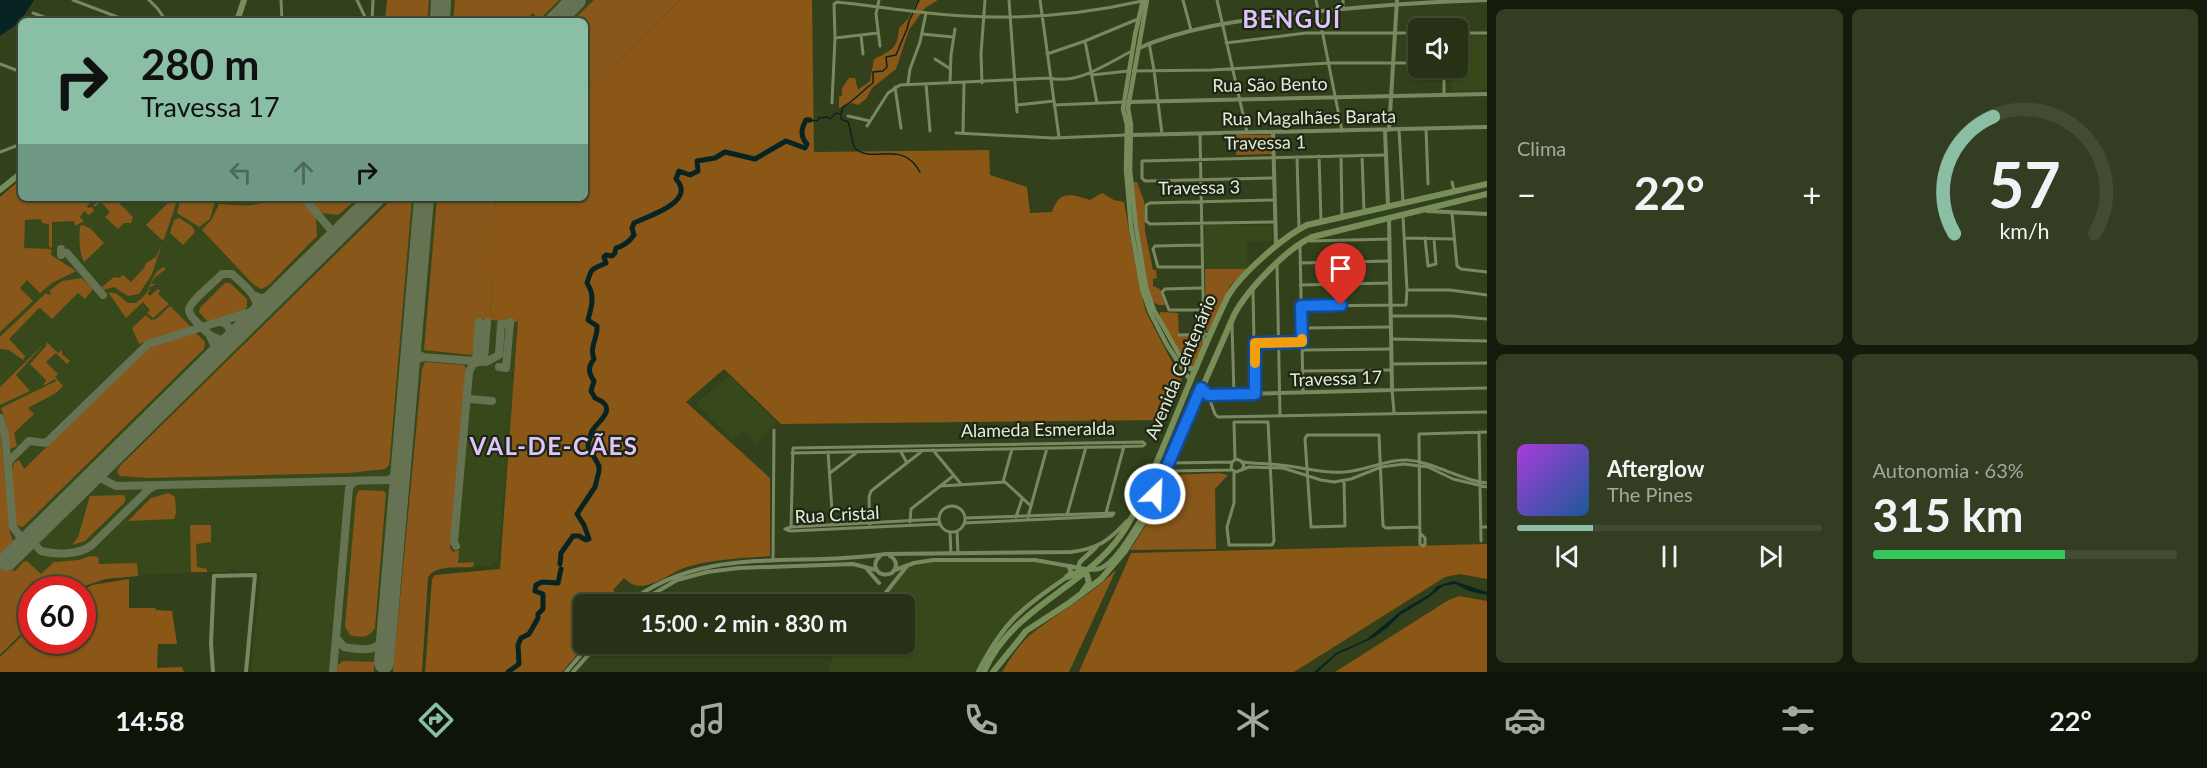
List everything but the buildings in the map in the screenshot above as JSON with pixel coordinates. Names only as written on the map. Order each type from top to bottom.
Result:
[{"type":"main road","points":[[238,18],[244,0]]},
{"type":"main road","points":[[1135,50],[1138,19],[1146,0]]},
{"type":"main road","points":[[1146,0],[1126,102],[1139,249],[1146,287],[1154,310],[1185,365],[1190,369],[1197,368]]},
{"type":"main road","points":[[1129,135],[1126,182],[1142,289],[1159,330],[1189,377],[1188,388]]},
{"type":"main road","points":[[0,190],[18,175]]},
{"type":"main road","name":"Avenida Centenário","points":[[984,672],[1000,643],[1015,626],[1033,610],[1084,574],[1121,535],[1134,514],[1204,351],[1208,334],[1232,290],[1276,246],[1299,229],[1321,221],[1388,208],[1487,184]]},
{"type":"main road","points":[[1475,196],[1477,186]]},
{"type":"main road","points":[[1468,188],[1475,196]]},
{"type":"main road","name":"Avenida Centenário","points":[[993,672],[1026,631],[1090,589],[1117,561],[1144,521],[1232,320],[1240,303],[1253,287],[1303,243],[1318,236],[1421,210],[1440,209],[1487,194]]},
{"type":"main road","points":[[1276,246],[1280,255],[1287,256]]},
{"type":"main road","points":[[1268,254],[1274,255],[1277,264]]},
{"type":"main road","name":"Avenida Centenário","points":[[1078,568],[1100,569],[1107,565],[1116,555],[1155,494]]},
{"type":"main road","points":[[1069,566],[1078,568],[1080,562],[1096,547]]},
{"type":"main road","points":[[1067,577],[1071,572],[1069,566]]},
{"type":"main road","points":[[978,672],[993,643],[1006,625],[1029,603],[1067,577],[1081,572],[1087,575],[1090,581],[1070,603]]},
{"type":"street","points":[[73,0],[120,18]]},
{"type":"street","points":[[149,0],[164,18]]},
{"type":"street","points":[[281,0],[282,18]]},
{"type":"street","points":[[357,0],[366,18]]},
{"type":"street","points":[[372,18],[373,0]]},
{"type":"street","points":[[879,0],[876,14],[880,46]]},
{"type":"street","points":[[982,83],[985,0]]},
{"type":"street","points":[[1009,0],[1017,112]]},
{"type":"street","points":[[1040,0],[1059,137]]},
{"type":"street","points":[[832,103],[834,4],[837,2],[926,13],[1010,17],[1042,16],[1146,0]]},
{"type":"street","points":[[1183,0],[1191,30]]},
{"type":"street","points":[[1216,0],[1247,132]]},
{"type":"street","points":[[1316,0],[1342,131]]},
{"type":"street","points":[[1343,0],[1343,9]]},
{"type":"street","points":[[1092,73],[1149,43],[1221,23],[1397,2],[1487,0]]},
{"type":"street","points":[[1388,208],[1387,130],[1397,2]]},
{"type":"street","points":[[33,12],[48,18]]},
{"type":"street","points":[[908,84],[926,13]]},
{"type":"street","points":[[1047,54],[1138,19]]},
{"type":"street","points":[[950,83],[955,29]]},
{"type":"street","points":[[835,38],[878,33]]},
{"type":"street","points":[[1226,43],[1323,33],[1408,33]]},
{"type":"street","points":[[1468,33],[1487,33]]},
{"type":"street","points":[[922,34],[953,37]]},
{"type":"street","points":[[861,35],[863,54]]},
{"type":"street","points":[[1085,41],[1097,103]]},
{"type":"street","points":[[1149,43],[1162,135]]},
{"type":"street","points":[[935,58],[950,68]]},
{"type":"street","points":[[867,126],[888,93],[896,87],[908,84],[982,83],[1050,78],[1063,80],[1092,73],[1154,70],[1234,69],[1329,63],[1408,63]]},
{"type":"street","points":[[0,64],[18,71]]},
{"type":"street","points":[[1444,78],[1444,94]]},
{"type":"street","points":[[963,134],[964,83]]},
{"type":"street","points":[[926,84],[930,131]]},
{"type":"street","points":[[896,87],[901,128]]},
{"type":"street","name":"Rua São Bento","points":[[1017,105],[1487,94]]},
{"type":"street","points":[[848,116],[870,121]]},
{"type":"street","name":"Rua Magalhães Barata","points":[[1129,135],[1487,127]]},
{"type":"street","points":[[1426,128],[1428,184]]},
{"type":"street","points":[[1399,129],[1403,204]]},
{"type":"street","points":[[1273,132],[1276,246]]},
{"type":"street","points":[[956,133],[1059,137],[1129,135]]},
{"type":"street","points":[[1179,335],[1208,334],[1203,310],[1202,288],[1200,134]]},
{"type":"street","points":[[0,152],[18,145]]},
{"type":"street","points":[[1362,155],[1364,213]]},
{"type":"street","name":"Travessa 1","points":[[1200,180],[1145,181],[1142,178],[1142,162],[1144,159],[1386,155]]},
{"type":"street","points":[[1319,156],[1321,221]]},
{"type":"street","points":[[1341,156],[1342,217]]},
{"type":"street","points":[[1297,157],[1299,229]]},
{"type":"street","points":[[1200,180],[1274,178]]},
{"type":"street","points":[[1452,182],[1454,192]]},
{"type":"street","name":"Travessa 3","points":[[1201,224],[1149,224],[1146,221],[1148,203],[1275,200]]},
{"type":"street","points":[[1440,209],[1487,214]]},
{"type":"street","points":[[1452,212],[1457,265],[1461,269],[1487,272]]},
{"type":"street","points":[[1301,306],[1405,306],[1407,290],[1403,215]]},
{"type":"street","points":[[1389,218],[1394,412]]},
{"type":"street","points":[[1201,224],[1275,222]]},
{"type":"street","points":[[1275,237],[1282,241]]},
{"type":"street","points":[[1405,238],[1454,239]]},
{"type":"street","points":[[1425,238],[1428,266],[1436,264],[1434,239]]},
{"type":"street","points":[[1303,393],[1300,263],[1303,243],[1390,239]]},
{"type":"street","points":[[1201,245],[1155,246],[1153,249],[1158,267],[1202,267]]},
{"type":"street","points":[[1300,263],[1390,261]]},
{"type":"street","points":[[1277,264],[1280,415]]},
{"type":"street","points":[[1300,285],[1390,283]]},
{"type":"street","points":[[1253,287],[1255,394]]},
{"type":"street","points":[[1202,288],[1165,289],[1162,292],[1169,310],[1203,310]]},
{"type":"street","points":[[1407,290],[1450,290],[1487,295]]},
{"type":"street","points":[[1391,316],[1452,316],[1487,319]]},
{"type":"street","points":[[1232,320],[1234,395]]},
{"type":"street","points":[[1302,328],[1391,327]]},
{"type":"street","points":[[1392,339],[1487,341]]},
{"type":"street","points":[[1255,343],[1302,342]]},
{"type":"street","points":[[1302,350],[1392,349]]},
{"type":"street","points":[[1392,364],[1487,363]]},
{"type":"street","points":[[1302,371],[1392,370]]},
{"type":"street","points":[[1201,388],[1208,395],[1215,415],[1220,417],[1487,412]]},
{"type":"street","points":[[1392,390],[1487,388]]},
{"type":"street","name":"Travessa 17","points":[[1208,395],[1392,390]]},
{"type":"street","points":[[1266,421],[1269,424],[1271,466],[1274,541],[1270,546],[1229,545],[1227,525],[1234,503],[1234,422],[1266,421]]},
{"type":"street","points":[[773,561],[774,430]]},
{"type":"street","points":[[1479,432],[1481,541]]},
{"type":"street","points":[[1420,533],[1418,438],[1420,434],[1487,432]]},
{"type":"street","points":[[1344,481],[1345,526],[1312,528],[1309,524],[1305,438],[1310,434],[1379,435],[1383,526],[1386,528],[1420,527]]},
{"type":"street","name":"Alameda Esmeralda","points":[[792,451],[834,447],[940,448],[1068,445],[1106,445],[1143,446],[1145,443],[1143,442],[1106,445],[1086,447],[1068,445],[1047,448],[995,447]]},
{"type":"street","points":[[896,446],[907,463]]},
{"type":"street","points":[[1106,513],[1124,446]]},
{"type":"street","points":[[834,447],[834,453]]},
{"type":"street","points":[[1067,515],[1086,447]]},
{"type":"street","name":"Alameda Esmeralda","points":[[792,451],[856,453],[922,451],[940,448]]},
{"type":"street","points":[[1003,482],[1012,448]]},
{"type":"street","points":[[1028,517],[1047,448]]},
{"type":"street","points":[[933,450],[961,485]]},
{"type":"street","points":[[791,526],[792,451]]},
{"type":"street","points":[[870,524],[869,497],[871,491],[922,451]]},
{"type":"street","points":[[828,452],[833,525]]},
{"type":"street","points":[[830,474],[856,453]]},
{"type":"street","points":[[1170,463],[1233,461],[1308,473],[1346,472],[1381,465],[1419,464],[1453,479],[1487,485]]},
{"type":"street","points":[[1220,462],[1220,470]]},
{"type":"street","points":[[1242,470],[1243,462]]},
{"type":"street","points":[[1179,471],[1180,463]]},
{"type":"street","points":[[1308,473],[1324,482],[1344,481],[1381,465]]},
{"type":"street","points":[[1166,471],[1233,471],[1249,467],[1271,466]]},
{"type":"street","points":[[910,522],[911,509],[953,476]]},
{"type":"street","points":[[941,486],[1003,482],[1007,483],[1031,506]]},
{"type":"street","points":[[1015,518],[1022,499]]},
{"type":"street","points":[[949,506],[961,510],[965,518],[957,531],[950,532],[944,529],[939,521],[942,511],[949,506]]},
{"type":"street","points":[[964,523],[1114,514],[1006,520],[965,518]]},
{"type":"street","points":[[642,594],[656,585],[691,570],[710,566],[881,555],[1071,552],[1096,547],[1115,534],[1134,514]]},
{"type":"street","name":"Rua Cristal","points":[[939,521],[890,525],[812,528],[791,526],[785,531],[812,528],[833,525],[890,525],[910,522],[939,521]]},
{"type":"street","points":[[1481,527],[1487,527]]},
{"type":"street","points":[[957,531],[958,554]]},
{"type":"street","points":[[950,532],[951,554]]},
{"type":"street","points":[[972,560],[980,557],[979,554]]},
{"type":"street","points":[[876,570],[875,562],[881,555]]},
{"type":"street","points":[[889,555],[896,562],[895,570]]},
{"type":"street","points":[[652,594],[692,575],[729,569],[853,564],[876,570],[884,575],[919,561],[933,560],[1035,560],[1069,566]]},
{"type":"street","points":[[885,594],[908,565]]},
{"type":"street","points":[[863,566],[879,583]]},
{"type":"street","points":[[213,672],[211,640],[214,576],[255,575],[246,672]]},
{"type":"street","points":[[566,672],[581,654]]},
{"type":"street","points":[[573,672],[589,654]]},
{"type":"shaded area","points":[[387,0],[680,0],[588,90],[588,18],[385,18]]},
{"type":"shaded area","points":[[387,0],[429,0],[427,18],[385,18]]},
{"type":"shaded area","points":[[455,0],[559,0],[541,18],[537,18],[533,13],[527,18],[453,18]]},
{"type":"shaded area","points":[[594,0],[680,0],[588,90],[588,18],[575,18]]},
{"type":"shaded area","points":[[680,0],[812,0],[814,152],[989,150],[990,175],[1027,187],[1030,213],[1052,212],[1058,200],[1072,195],[1090,200],[1102,193],[1114,200],[1124,202],[1146,312],[1183,383],[1166,420],[781,424],[724,369],[686,402],[770,478],[770,556],[697,564],[647,585],[631,584],[624,578],[613,590],[617,594],[573,594],[573,654],[577,654],[562,672],[425,672],[432,579],[435,575],[500,569],[518,319],[490,316],[493,278],[489,278],[496,201],[588,201],[588,90]]},
{"type":"shaded area","points":[[918,0],[938,0],[925,8],[909,30],[896,69],[872,88],[866,99],[858,105],[852,103],[839,108],[842,88],[849,78],[855,78],[858,90],[870,81],[874,59],[889,51],[895,44],[899,28],[908,19]]},
{"type":"shaded area","points":[[1468,36],[1487,36],[1487,90],[1452,91],[1452,78],[1468,78]]},
{"type":"shaded area","points":[[1235,135],[1271,135],[1272,154],[1236,155]]},
{"type":"shaded area","points":[[18,182],[18,201],[497,201],[518,318],[514,372],[511,376],[514,377],[498,560],[492,566],[436,569],[431,572],[428,577],[422,672],[251,672],[261,572],[236,571],[235,569],[228,569],[228,572],[139,574],[96,582],[96,576],[18,576],[18,637],[0,655],[0,197]]},
{"type":"shaded area","points":[[18,182],[18,201],[93,201],[87,206],[92,207],[94,211],[89,215],[84,211],[80,217],[84,221],[75,226],[74,221],[52,222],[52,248],[49,247],[49,224],[42,223],[41,219],[25,220],[24,248],[49,249],[53,251],[51,255],[76,271],[52,283],[40,293],[27,280],[20,288],[33,301],[0,332],[0,197]]},
{"type":"shaded area","points":[[1131,182],[1137,182],[1144,201],[1145,231],[1153,270],[1156,270],[1157,278],[1153,279],[1153,286],[1160,289],[1165,305],[1155,303],[1149,295]]},
{"type":"shaded area","points":[[117,201],[133,217],[131,223],[124,223],[118,229],[105,217],[110,212],[101,202],[95,207],[93,205],[97,202]]},
{"type":"shaded area","points":[[170,201],[177,201],[164,239],[162,240],[146,225]]},
{"type":"shaded area","points":[[180,201],[215,201],[210,219],[199,227],[177,213]]},
{"type":"shaded area","points":[[215,201],[260,201],[248,203]]},
{"type":"shaded area","points":[[303,201],[316,217],[317,236],[268,286],[261,289],[253,284],[202,230],[212,219],[219,204],[252,205],[264,202]]},
{"type":"shaded area","points":[[309,201],[354,201],[338,215],[321,213]]},
{"type":"shaded area","points":[[390,201],[412,201],[389,465],[385,469],[349,473],[148,478],[120,476],[117,472],[120,466]]},
{"type":"shaded area","points":[[437,201],[496,201],[490,278],[493,278],[490,316],[518,318],[517,322],[478,319],[475,347],[471,355],[424,350]]},
{"type":"shaded area","points":[[179,218],[192,226],[195,232],[183,245],[170,233],[174,220]]},
{"type":"shaded area","points":[[1205,225],[1272,226],[1272,241],[1247,241],[1247,269],[1205,269]]},
{"type":"shaded area","points":[[80,226],[91,229],[104,243],[84,262],[80,240]]},
{"type":"shaded area","points":[[162,244],[152,274],[139,294],[128,296],[114,287],[103,290],[102,287],[114,277],[119,278],[123,275],[131,282],[146,263],[156,257]]},
{"type":"shaded area","points":[[163,267],[166,269],[155,277],[151,284],[156,284],[149,287],[157,273]]},
{"type":"shaded area","points":[[1205,269],[1247,269],[1230,286],[1209,332],[1206,330]]},
{"type":"shaded area","points":[[82,278],[93,289],[85,299],[78,293],[52,319],[40,308],[38,309],[9,339],[25,356],[23,360],[9,350],[0,349],[0,337],[46,293],[49,295],[51,293],[49,291],[62,281]]},
{"type":"shaded area","points":[[225,283],[230,283],[247,299],[247,307],[242,312],[208,322],[199,312],[200,308]]},
{"type":"shaded area","points":[[149,289],[147,293],[150,296],[158,289],[160,291],[158,294],[169,304],[153,318],[147,313],[150,310],[143,302],[126,318],[108,292],[117,294],[128,303],[136,303]]},
{"type":"shaded area","points":[[170,306],[191,327],[139,344],[132,328],[146,315],[151,320],[156,319]]},
{"type":"shaded area","points":[[1160,312],[1178,313],[1179,336],[1202,336],[1202,350],[1193,368],[1188,367],[1159,317]]},
{"type":"shaded area","points":[[195,332],[205,342],[204,349],[23,527],[18,526],[15,521],[11,472],[14,463],[19,460],[24,469],[151,346]]},
{"type":"shaded area","points":[[47,342],[58,353],[62,350],[62,354],[70,361],[67,364],[56,353],[46,362],[58,374],[55,377],[63,386],[56,393],[28,408],[34,414],[14,433],[17,446],[11,449],[1,408],[56,381],[55,379],[43,386],[46,380],[30,364]]},
{"type":"shaded area","points":[[45,343],[16,375],[30,391],[0,405],[0,387]]},
{"type":"shaded area","points":[[425,362],[464,365],[466,368],[450,548],[453,552],[459,550],[458,563],[474,562],[473,567],[441,569],[428,578],[422,672],[393,672],[422,369]]},
{"type":"shaded area","points":[[729,376],[777,423],[756,444],[743,430],[733,440],[696,404]]},
{"type":"shaded area","points":[[0,428],[10,532],[13,541],[0,554]]},
{"type":"shaded area","points":[[1219,473],[1228,475],[1215,489],[1216,549],[1130,550],[1144,528],[1170,475]]},
{"type":"shaded area","points":[[359,490],[386,493],[375,628],[370,634],[361,637],[350,635],[345,627],[356,497]]},
{"type":"shaded area","points":[[169,493],[175,497],[174,519],[128,521],[151,498]]},
{"type":"shaded area","points":[[124,495],[126,499],[85,541],[72,545],[78,537],[90,496]]},
{"type":"shaded area","points":[[190,525],[211,525],[211,542],[196,544],[197,567],[207,569],[207,572],[191,572]]},
{"type":"shaded area","points":[[1487,544],[1487,579],[1460,574],[1445,577],[1294,672],[1079,672],[1131,553]]},
{"type":"shaded area","points":[[90,556],[98,557],[99,564],[137,563],[138,576],[96,582],[96,576],[18,576],[18,637],[0,655],[0,561],[10,571],[12,569],[15,571],[27,561],[41,574],[54,562],[79,560]]},
{"type":"shaded area","points":[[1035,559],[1065,564],[1070,572],[1006,625],[978,672],[828,672],[835,654],[915,654],[915,594],[885,594],[908,567],[919,562]]},
{"type":"shaded area","points":[[1116,570],[1069,672],[1002,672],[1030,635],[1096,588]]},
{"type":"shaded area","points":[[129,579],[129,608],[155,608],[172,611],[177,644],[158,644],[157,668],[182,667],[184,672],[0,672],[0,657],[18,640],[18,654],[96,654],[96,584]]},
{"type":"shaded area","points":[[1459,596],[1487,601],[1487,672],[1335,672],[1447,601]]},
{"type":"shaded area","points":[[343,661],[374,662],[374,672],[337,672],[338,665]]},
{"type":"water","points":[[0,0],[34,0],[23,18],[18,18],[18,23],[0,36]]},
{"type":"water","points":[[1454,581],[1487,592],[1487,595],[1469,591],[1455,584],[1443,586],[1400,615],[1373,638],[1336,655],[1318,672],[1314,672],[1336,653],[1367,639],[1401,611],[1430,594],[1437,586]]},
{"type":"waterway","points":[[810,120],[817,121],[819,118],[827,117],[830,119],[836,113],[841,114],[843,107],[873,83],[873,72],[883,71],[887,67],[886,57],[896,55],[919,0]]},
{"type":"waterway","points":[[841,116],[841,119],[848,122],[856,149],[871,154],[897,154],[913,162],[920,172]]},
{"type":"waterway","points":[[560,564],[561,553],[573,536],[589,539],[577,514],[595,487],[599,466],[588,446],[592,431],[607,410],[606,406],[595,398],[591,391],[594,381],[590,370],[594,359],[592,350],[597,326],[588,320],[592,297],[587,283],[592,271],[606,263],[604,257],[606,255],[612,256],[616,248],[630,240],[634,235],[632,228],[634,223],[659,212],[676,201],[681,187],[676,179],[679,171],[690,175],[698,171],[697,161],[715,158],[725,152],[755,159],[786,141],[805,148],[807,144],[803,138],[802,129],[806,120],[810,120]]},
{"type":"waterway","points":[[508,672],[519,664],[518,645],[521,638],[529,634],[538,614],[543,609],[543,594],[535,591],[536,585],[542,582],[558,583],[561,569]]},
{"type":"taxiway","points":[[439,18],[441,0]]},
{"type":"taxiway","points":[[307,201],[336,236]]},
{"type":"taxiway","points":[[61,249],[61,255]]},
{"type":"taxiway","points":[[67,253],[103,295]]},
{"type":"taxiway","points":[[229,341],[220,340],[209,334],[193,318],[189,310],[198,297],[222,274],[232,274],[252,294],[257,305],[253,318]]},
{"type":"taxiway","points":[[253,295],[260,298],[274,297]]},
{"type":"taxiway","points":[[8,466],[9,461],[29,441],[46,443],[148,344],[263,308]]},
{"type":"taxiway","points":[[220,322],[228,326],[230,340]]},
{"type":"taxiway","points":[[472,361],[476,359],[479,322]]},
{"type":"taxiway","points":[[456,546],[454,542],[469,372],[473,364],[484,360],[487,322]]},
{"type":"taxiway","points":[[499,367],[506,368],[510,322]]},
{"type":"taxiway","points":[[410,368],[415,360],[423,357],[486,362],[499,355],[501,324],[510,324]]},
{"type":"taxiway","points":[[210,336],[214,345],[213,357]]},
{"type":"taxiway","points":[[412,345],[416,353],[423,357]]},
{"type":"taxiway","points":[[467,396],[470,399],[492,401]]},
{"type":"taxiway","points":[[0,418],[5,435],[13,527],[25,543]]},
{"type":"taxiway","points":[[99,470],[102,479],[116,486],[388,480],[395,477],[401,470]]},
{"type":"taxiway","points":[[333,672],[349,488],[356,481]]},
{"type":"taxiway","points":[[37,531],[34,544],[41,551],[54,553],[81,551],[92,545],[149,489],[155,486]]},
{"type":"taxiway","points":[[336,638],[344,647],[369,649],[379,645],[386,635]]},
{"type":"runway","points":[[440,18],[441,0]]},
{"type":"runway","points":[[558,18],[576,0]]},
{"type":"runway","points":[[7,561],[372,201]]},
{"type":"runway","points":[[384,663],[424,201]]},
{"type":"slow traffic","points":[[1255,363],[1255,343],[1302,342],[1302,339]]},
{"type":"district","name":"BENGUÍ","points":[[1292,20]]},
{"type":"district","name":"VAL-DE-CÃES","points":[[554,447]]},
{"type":"route","points":[[1155,494],[1201,388],[1208,395],[1255,394],[1255,343],[1302,342],[1301,306],[1341,305]]}]
